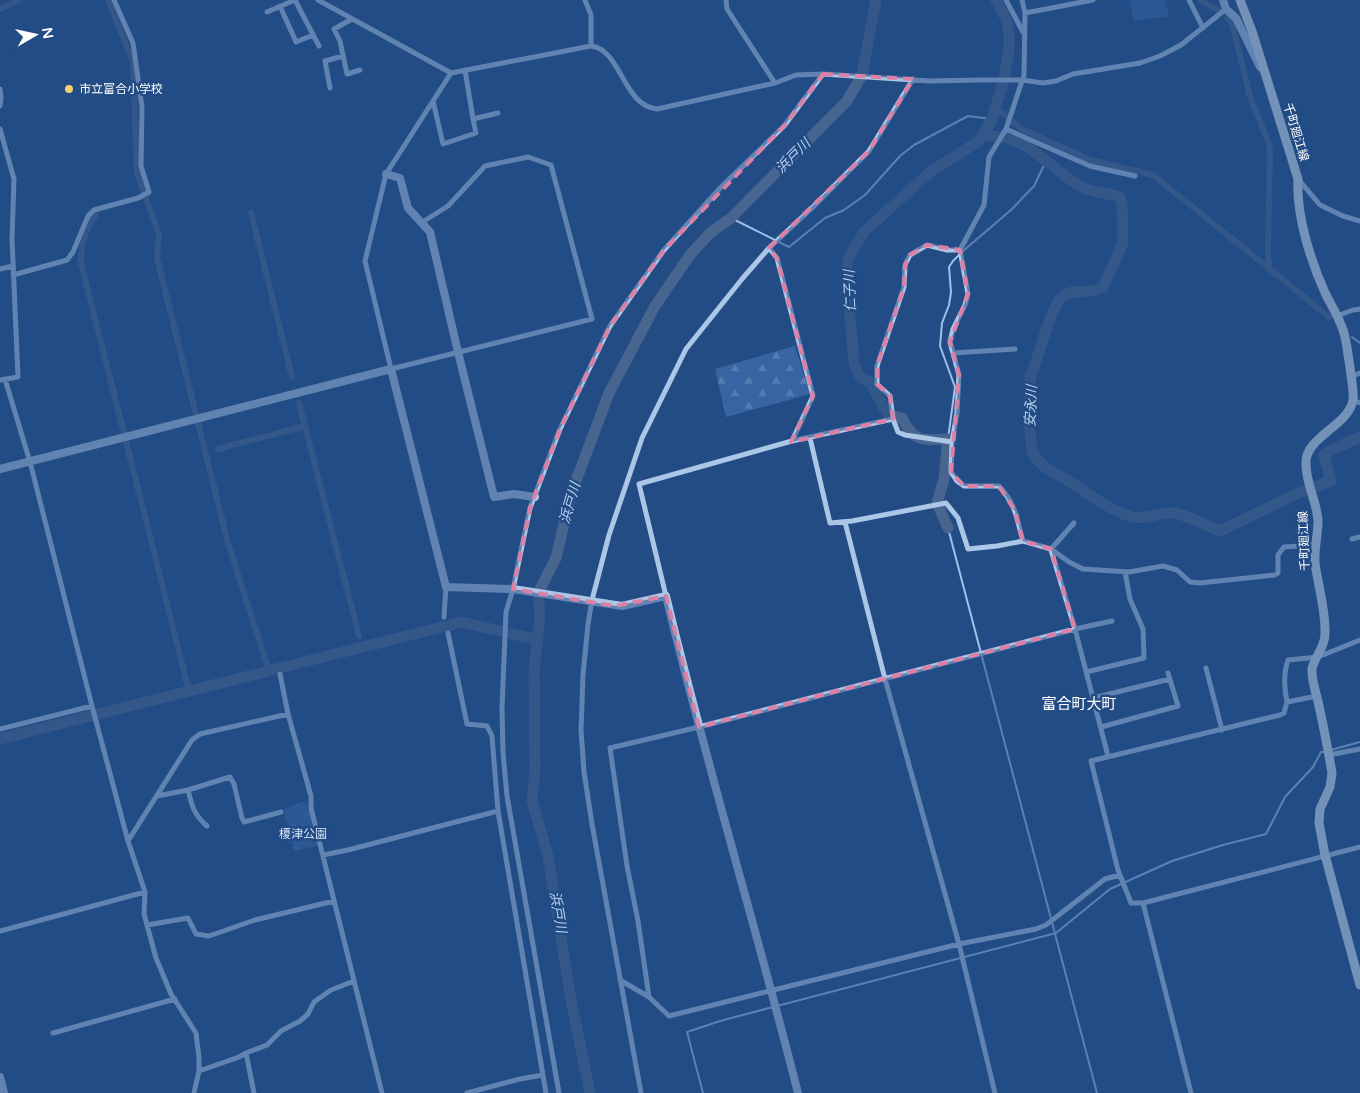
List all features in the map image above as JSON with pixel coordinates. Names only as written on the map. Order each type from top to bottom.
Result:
[{"type":"main road","name":"千町廻江線","points":[[1240,0],[1298,179],[1297,190],[1310,252],[1326,295],[1338,316],[1356,375],[1356,402],[1308,451],[1306,462],[1308,479],[1318,518],[1314,545],[1315,562],[1325,624],[1323,646],[1312,670],[1332,773],[1330,787],[1320,809],[1319,823],[1325,856],[1360,985]]},
{"type":"street","points":[[13,275],[67,260],[73,252],[88,216],[94,210],[149,192],[141,166],[142,106],[133,42],[114,0]]},
{"type":"street","points":[[267,12],[295,0],[319,46]]},
{"type":"street","points":[[318,0],[451,73],[590,46],[598,47],[606,53],[632,93],[642,104],[657,109],[775,83],[796,75],[823,74],[929,81],[1022,80],[1043,83],[1056,81],[1073,74],[1140,63],[1160,56],[1181,45],[1226,9]]},
{"type":"street","points":[[585,0],[591,15],[590,46]]},
{"type":"street","points":[[726,0],[727,9],[775,83]]},
{"type":"street","points":[[1006,0],[1024,32]]},
{"type":"street","points":[[1022,0],[1025,13],[1025,56],[1022,80],[1006,129],[989,157],[984,205],[960,250],[968,294],[950,342],[959,375],[951,472],[957,481],[964,486],[999,486],[1010,498],[1016,511],[1023,541]]},
{"type":"street","points":[[1025,13],[1064,3],[1093,0]]},
{"type":"street","points":[[1189,0],[1203,28]]},
{"type":"street","points":[[1222,0],[1226,9],[1236,18],[1265,76]]},
{"type":"street","points":[[280,6],[294,43],[313,35]]},
{"type":"street","points":[[352,18],[334,29],[340,41],[347,74],[360,70]]},
{"type":"street","points":[[330,88],[325,62],[343,56]]},
{"type":"street","points":[[433,101],[443,144],[476,134],[465,70]]},
{"type":"street","points":[[444,616],[446,587],[365,261],[386,174],[451,73]]},
{"type":"street","points":[[559,1093],[507,796],[505,770],[502,707],[506,608],[513,589],[530,508],[560,429],[610,326],[664,250],[721,187],[784,126],[823,74]]},
{"type":"street","points":[[641,1093],[592,824],[581,730],[583,676],[592,600],[609,535],[642,438],[686,349],[742,278],[769,248],[869,151],[913,79]]},
{"type":"street","points":[[0,90],[0,106]]},
{"type":"street","points":[[473,119],[498,113]]},
{"type":"street","points":[[0,129],[2,149],[14,179],[13,275],[18,377],[3,380],[30,462],[96,722],[128,841],[145,892],[144,914],[147,925],[163,976],[196,1033],[199,1071],[194,1093]]},
{"type":"street","points":[[1006,129],[1090,166],[1135,176]]},
{"type":"street","points":[[0,469],[592,319],[551,165],[528,157],[485,166],[448,206],[421,223]]},
{"type":"street","points":[[386,174],[400,178],[408,208],[430,232],[494,497],[514,494],[535,497]]},
{"type":"street","points":[[1298,179],[1320,205],[1343,216],[1360,221]]},
{"type":"street","points":[[952,442],[905,435],[898,432],[893,419],[890,396],[877,384],[877,366],[904,287],[905,265],[910,255],[927,245],[946,250],[960,250]]},
{"type":"street","points":[[769,248],[777,258],[813,396],[792,441]]},
{"type":"street","points":[[0,269],[13,266]]},
{"type":"street","points":[[1338,316],[1360,309]]},
{"type":"street","points":[[953,353],[1015,349]]},
{"type":"street","points":[[798,1093],[773,993],[699,727],[639,484],[792,441],[893,419]]},
{"type":"street","points":[[810,438],[830,523],[845,522],[946,503],[958,518],[968,549],[1023,541],[1051,549],[1083,569],[1124,572],[1162,566],[1177,570],[1190,582],[1200,583],[1275,575],[1278,573],[1278,555],[1284,547],[1314,545]]},
{"type":"street","points":[[845,522],[885,679],[959,944],[994,1093]]},
{"type":"street","points":[[1051,549],[1074,523]]},
{"type":"street","points":[[1352,539],[1360,538]]},
{"type":"street","points":[[1051,549],[1108,756]]},
{"type":"street","points":[[1086,672],[1144,658],[1143,629],[1130,599],[1124,572]]},
{"type":"street","points":[[446,587],[513,589],[622,606],[666,596]]},
{"type":"street","points":[[649,997],[610,748],[699,727],[1074,629],[1112,621]]},
{"type":"street","points":[[448,633],[467,724],[487,726],[492,736],[498,811],[546,1093]]},
{"type":"street","points":[[1360,640],[1318,657],[1288,660],[1284,671],[1287,702],[1284,713],[1280,715],[1091,761],[1120,875],[1131,903],[1143,902],[1360,847]]},
{"type":"street","points":[[1206,668],[1222,730]]},
{"type":"street","points":[[1101,727],[1178,706],[1168,672]]},
{"type":"street","points":[[280,674],[288,714],[311,796],[311,808],[382,1093]]},
{"type":"street","points":[[1093,698],[1170,679]]},
{"type":"street","points":[[1287,702],[1317,696]]},
{"type":"street","points":[[0,730],[93,708]]},
{"type":"street","points":[[128,841],[192,740],[200,734],[288,714]]},
{"type":"street","points":[[1329,754],[1360,750]]},
{"type":"street","points":[[157,796],[188,790],[230,777],[234,784],[244,822],[281,812]]},
{"type":"street","points":[[188,790],[198,819],[207,826]]},
{"type":"street","points":[[323,855],[498,811]]},
{"type":"street","points":[[620,980],[649,997],[669,1016],[773,993],[959,944],[1036,929],[1046,925],[1105,880],[1120,875]]},
{"type":"street","points":[[0,931],[145,892]]},
{"type":"street","points":[[147,925],[188,918],[196,934],[209,936],[255,920],[334,901]]},
{"type":"street","points":[[1143,902],[1191,1093]]},
{"type":"street","points":[[199,1071],[239,1058],[246,1053],[267,1045],[281,1032],[308,1014],[314,1002],[331,990],[354,981]]},
{"type":"street","points":[[53,1033],[175,999]]},
{"type":"street","points":[[246,1053],[254,1093]]},
{"type":"street","points":[[467,1093],[543,1075]]},
{"type":"street","points":[[0,1077],[4,1093]]},
{"type":"highlighted area","points":[[823,74],[913,79],[869,151],[769,248],[777,258],[813,396],[791,442],[893,419],[890,396],[877,384],[877,366],[904,287],[905,265],[910,255],[927,245],[960,250],[968,294],[950,342],[959,375],[951,472],[964,486],[999,486],[1015,511],[1023,541],[1051,549],[1075,629],[699,727],[666,596],[615,606],[513,589],[530,508],[560,429],[610,326],[664,250],[784,126]]},
{"type":"green space","points":[[1129,0],[1165,0],[1169,16],[1134,21]]},
{"type":"green space","points":[[795,346],[810,394],[726,417],[715,369]]},
{"type":"green space","name":"榎津公園","points":[[306,801],[320,845],[294,851],[283,809]]},
{"type":"waterway","points":[[0,9],[19,0]]},
{"type":"waterway","points":[[108,0],[133,62],[137,173],[159,235],[157,258],[228,543],[269,671]]},
{"type":"waterway","name":"浜戸川","points":[[590,1093],[571,1000],[548,856],[532,801],[535,770],[534,671],[540,616],[538,593],[556,558],[571,494],[609,393],[655,306],[690,255],[710,233],[731,218],[847,101],[862,75],[876,0]]},
{"type":"waterway","name":"仁子川","points":[[948,528],[937,503],[944,479],[948,439],[932,440],[915,436],[902,418],[888,415],[870,382],[859,375],[854,362],[846,272],[848,260],[865,231],[930,172],[979,141],[992,119],[1003,82],[1009,50],[1009,34],[1006,19],[996,0]]},
{"type":"waterway","points":[[1200,0],[1218,10]]},
{"type":"waterway","points":[[1227,17],[1232,24],[1250,97],[1269,144],[1269,269]]},
{"type":"waterway","points":[[996,108],[1020,128],[1090,160],[1153,175],[1329,317]]},
{"type":"waterway","points":[[731,218],[789,247],[825,218],[844,210],[865,195],[900,156],[914,145],[968,116],[992,119]]},
{"type":"waterway","name":"安永川","points":[[983,135],[1004,137],[1020,143],[1085,189],[1120,197],[1122,203],[1123,243],[1103,287],[1098,290],[1070,293],[1060,299],[1051,318],[1031,374],[1029,419],[1032,450],[1037,460],[1045,467],[1103,504],[1126,515],[1139,518],[1174,513],[1220,531],[1296,494],[1331,481],[1324,455],[1360,437]]},
{"type":"waterway","points":[[962,252],[1012,209],[1034,186],[1046,161]]},
{"type":"waterway","points":[[251,213],[292,377]]},
{"type":"waterway","points":[[96,214],[84,237],[81,263],[189,691]]},
{"type":"waterway","points":[[948,439],[955,387],[940,346],[942,323],[949,305],[951,292],[949,267],[959,255]]},
{"type":"waterway","points":[[1352,337],[1360,343]]},
{"type":"waterway","points":[[299,403],[359,636]]},
{"type":"waterway","points":[[218,449],[305,426]]},
{"type":"waterway","points":[[948,528],[1097,1093]]},
{"type":"waterway","points":[[0,739],[462,622],[538,640]]},
{"type":"waterway","points":[[1331,750],[1360,742]]},
{"type":"waterway","points":[[777,1006],[1056,933],[1110,889],[1172,861],[1266,834],[1285,797],[1313,767],[1321,752],[1324,752]]},
{"type":"waterway","points":[[703,1093],[687,1032],[773,1007]]},
{"type":"place","name":"市立富合小学校","points":[[69,89]]},
{"type":"district","name":"富合町大町","points":[[1079,704]]}]
